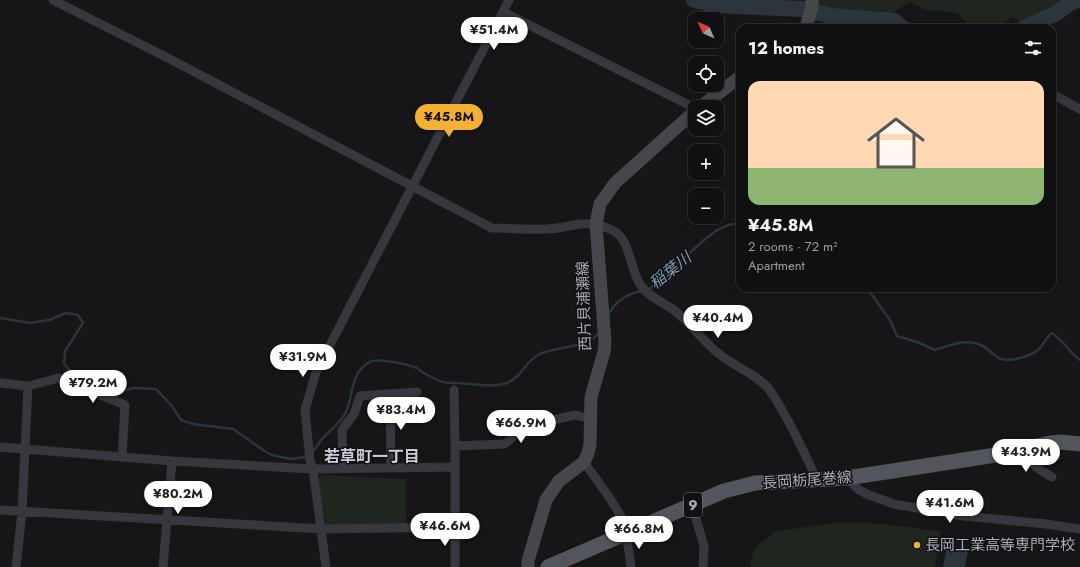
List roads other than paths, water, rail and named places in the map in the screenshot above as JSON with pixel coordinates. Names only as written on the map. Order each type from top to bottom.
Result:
[{"type":"main road","points":[[807,24],[812,6],[812,0]]},
{"type":"main road","points":[[709,100],[736,80]]},
{"type":"main road","name":"西片貝浦瀬線","points":[[584,462],[590,445],[591,397],[604,352],[605,342],[596,224],[600,204],[615,182],[688,115]]},
{"type":"main road","name":"長岡栃尾巻線","points":[[548,567],[724,491],[740,486],[754,483],[847,478],[996,456],[1027,448],[1061,442],[1080,444]]},
{"type":"main road","points":[[528,567],[546,500],[559,481],[584,462]]},
{"type":"street","points":[[53,0],[492,228],[548,229],[582,224],[596,224],[613,230],[624,241],[641,287],[648,294],[672,309],[688,322],[720,355],[754,376],[770,390],[788,421],[817,480]]},
{"type":"street","points":[[326,567],[322,529],[309,449],[305,410],[316,372],[509,0]]},
{"type":"street","points":[[503,12],[688,105]]},
{"type":"street","points":[[1056,96],[1080,109]]},
{"type":"street","points":[[0,383],[28,386],[59,378],[125,405],[122,457]]},
{"type":"street","points":[[16,567],[22,512],[28,386]]},
{"type":"street","points":[[454,390],[455,567]]},
{"type":"street","points":[[343,469],[342,430],[354,414],[360,396],[417,392]]},
{"type":"street","points":[[390,394],[391,468]]},
{"type":"street","points":[[455,446],[505,444],[515,435],[531,425],[575,415],[591,419]]},
{"type":"street","points":[[0,447],[172,461],[312,465],[343,469],[454,466]]},
{"type":"street","points":[[1027,448],[1030,460],[1034,466],[1052,477]]},
{"type":"street","points":[[163,567],[172,461]]},
{"type":"street","points":[[584,462],[609,496],[630,531],[627,538],[631,567]]},
{"type":"street","points":[[847,478],[859,490],[894,504],[964,516],[1080,529]]},
{"type":"street","points":[[692,505],[704,546],[704,567]]},
{"type":"street","points":[[0,510],[322,529],[455,527]]},
{"type":"waterway","points":[[694,0],[714,5],[803,9],[831,16],[894,21],[898,24]]},
{"type":"waterway","points":[[1033,24],[1055,14],[1072,2],[1079,0]]},
{"type":"waterway","name":"稲葉川","points":[[648,289],[717,230],[736,224]]},
{"type":"waterway","name":"稲葉川","points":[[608,315],[614,306],[622,299],[630,294],[641,291]]},
{"type":"waterway","name":"稲葉川","points":[[870,292],[890,320],[897,336],[917,342],[935,350],[954,344],[969,342],[981,345],[997,357],[1006,360],[1030,355],[1038,350],[1052,333],[1080,360]]},
{"type":"waterway","name":"稲葉川","points":[[0,318],[31,323],[49,320],[66,313],[78,315],[83,323],[65,351],[64,364],[73,374],[122,391],[134,388],[156,389],[171,405],[181,420],[193,424],[233,429],[272,455],[291,459],[304,457],[307,455]]},
{"type":"waterway","name":"稲葉川","points":[[311,453],[344,416],[349,405],[356,377],[364,366],[370,362],[379,360],[407,365],[417,368],[436,380],[445,382],[495,385],[512,381],[520,374],[530,361],[538,355],[588,342],[599,332]]},
{"type":"place","name":"長岡工業高等専門学校","points":[[917,545]]},
{"type":"district","name":"若草町一丁目","points":[[372,456]]}]
